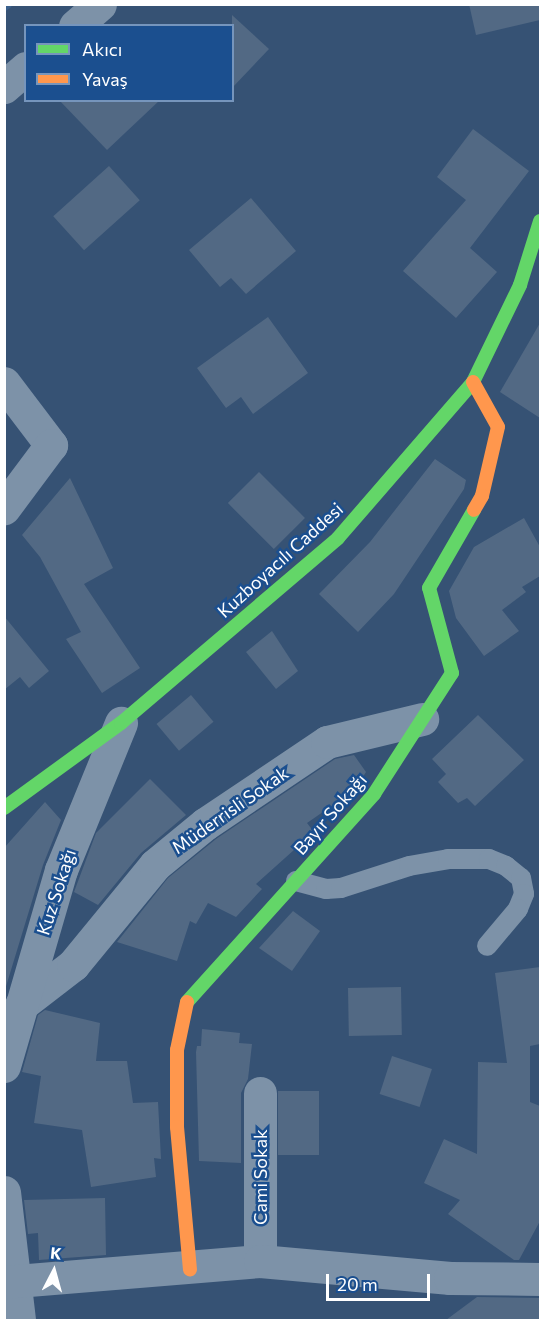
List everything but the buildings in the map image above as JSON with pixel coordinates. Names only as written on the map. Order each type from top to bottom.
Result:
[{"type":"street","points":[[77,24],[100,4]]},
{"type":"street","points":[[4,87],[24,70]]},
{"type":"street","name":"Kuzboyacılı Caddesi","points":[[520,285],[540,221]]},
{"type":"street","name":"Kuzboyacılı Caddesi","points":[[4,808],[121,723],[338,538],[473,382],[520,285],[540,252]]},
{"type":"street","name":"Bayır Sokağı","points":[[190,1269],[177,1127],[177,1050],[188,998],[374,794],[452,673],[429,588],[482,496],[498,427],[473,382]]},
{"type":"street","points":[[4,383],[51,445],[4,508]]},
{"type":"street","name":"Müderrisli Sokak","points":[[21,1005],[73,965],[155,865],[205,824],[327,742],[422,718]]},
{"type":"street","name":"Kuz Sokağı","points":[[4,1066],[61,870],[121,723]]},
{"type":"street","name":"Cami Sokak","points":[[260,1093],[260,1261]]},
{"type":"street","points":[[4,1192],[8,1283],[19,1320]]},
{"type":"street","points":[[8,1283],[190,1269],[260,1261],[450,1278],[540,1279]]},
{"type":"lane","points":[[297,881],[326,889],[341,888],[409,866],[448,859],[489,859],[506,866],[521,878],[524,894],[518,909],[487,946]]},
{"type":"traffic: fast","points":[[4,808],[121,723],[338,538],[473,382],[520,285],[540,221]]},
{"type":"traffic: fast","points":[[187,1002],[374,794],[452,673],[429,588],[474,510]]},
{"type":"traffic: slow","points":[[473,382],[498,427],[482,496],[474,510]]},
{"type":"traffic: slow","points":[[187,1002],[177,1050],[177,1127],[190,1269]]}]
